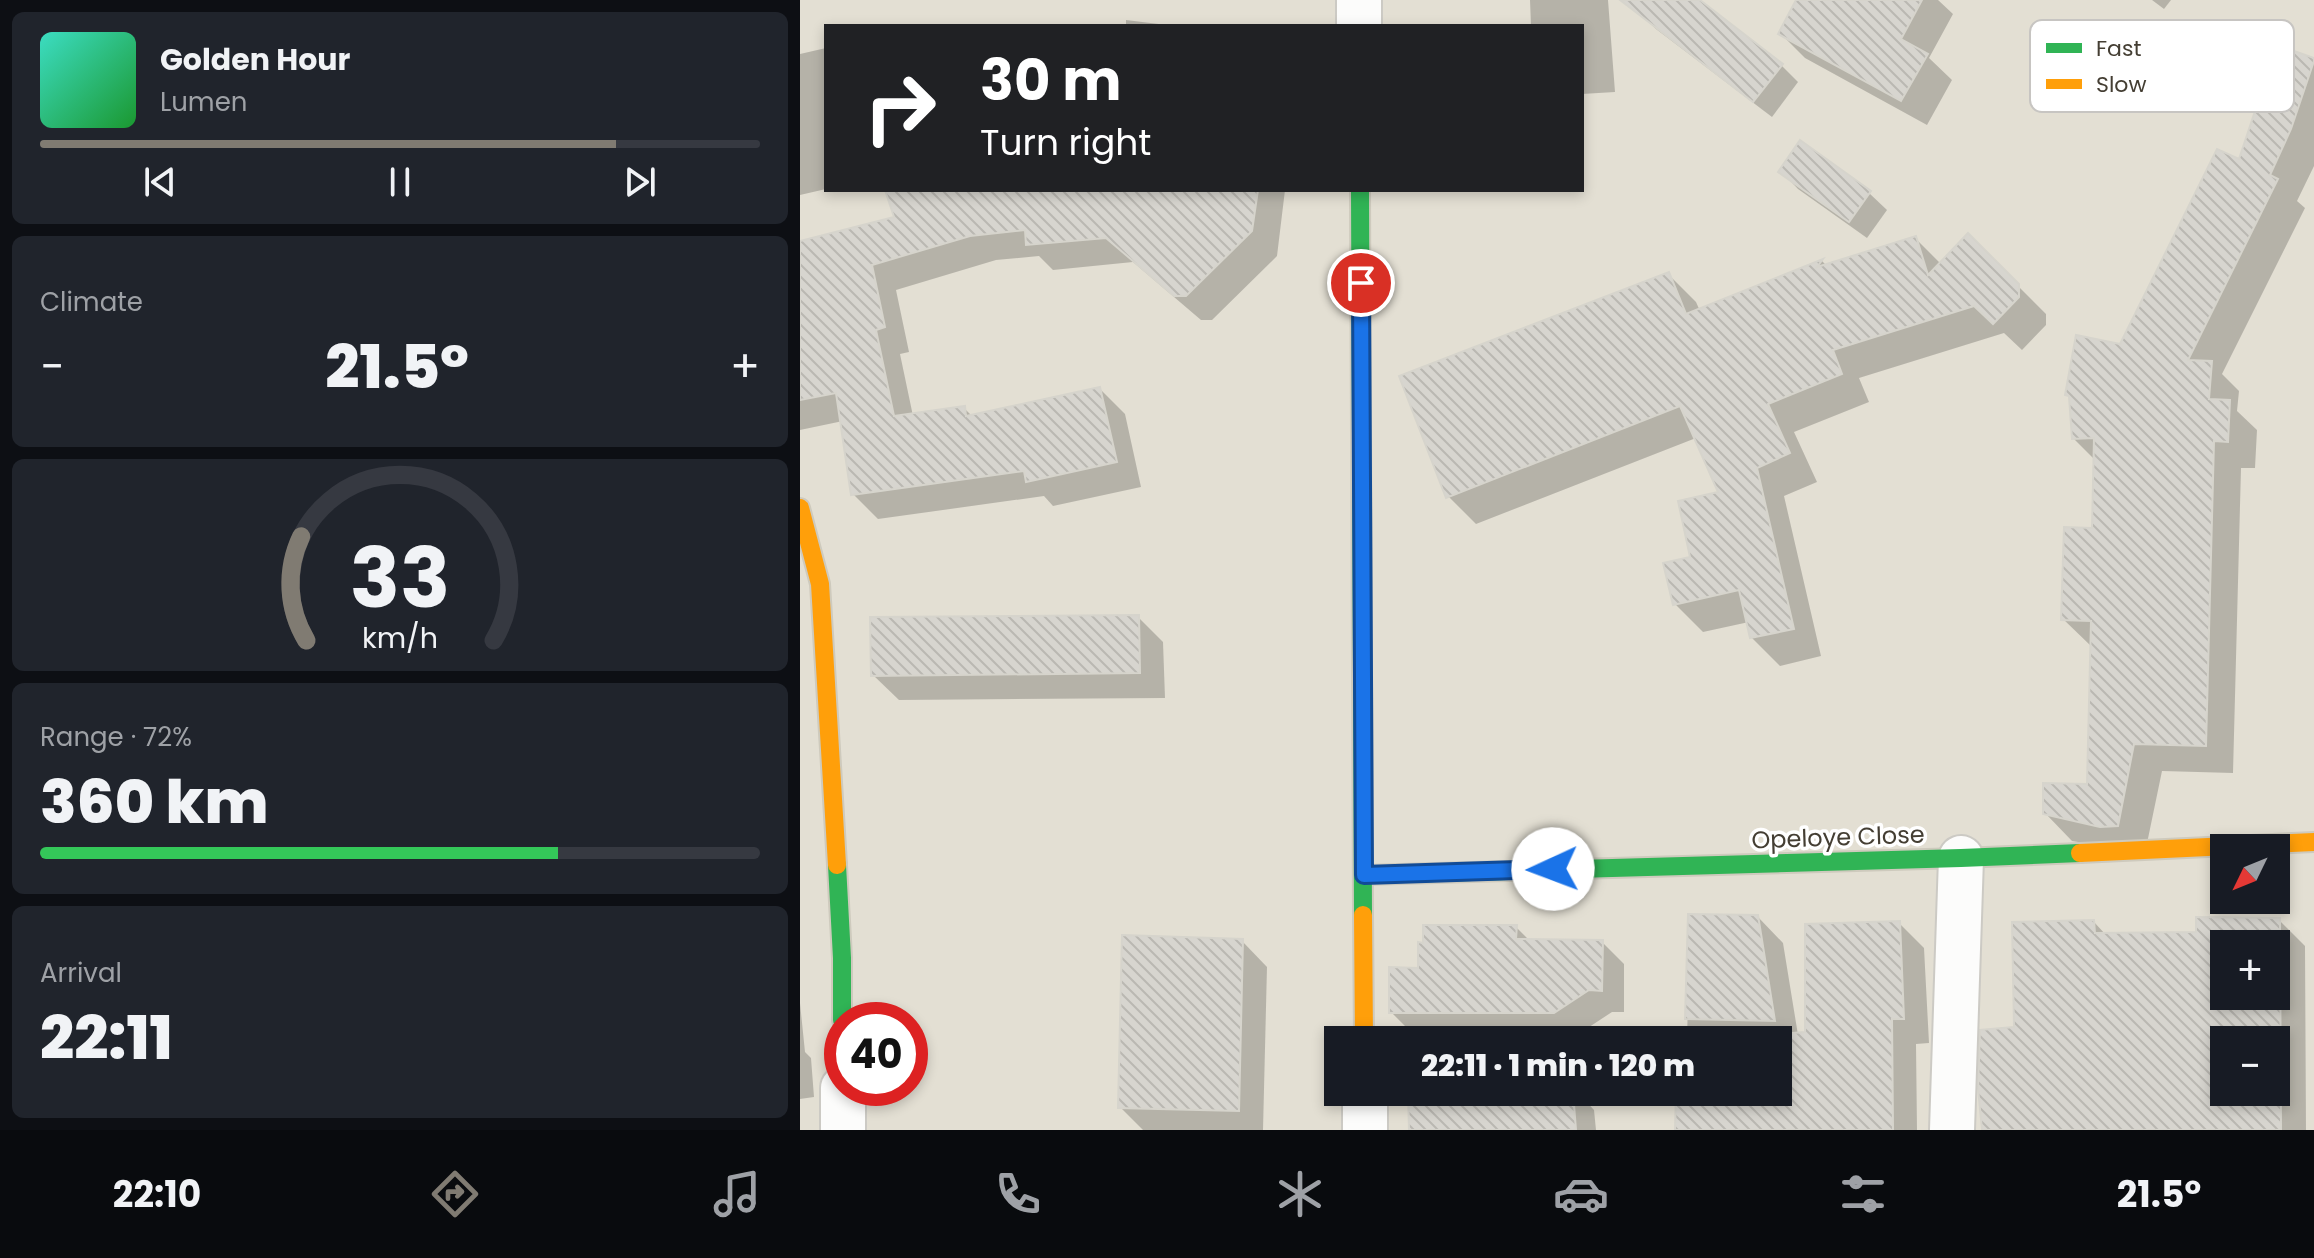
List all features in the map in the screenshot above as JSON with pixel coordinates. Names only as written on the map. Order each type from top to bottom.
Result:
[{"type":"street","points":[[1359,0],[1359,24]]},
{"type":"street","points":[[1360,192],[1364,1026]]},
{"type":"street","points":[[800,508],[820,584],[842,1002]]},
{"type":"street","name":"Opeloye Close","points":[[1364,875],[1961,858],[2314,842]]},
{"type":"street","points":[[1952,1130],[1961,858]]},
{"type":"street","points":[[843,1106],[843,1130]]},
{"type":"street","points":[[1365,1106],[1365,1130]]},
{"type":"shaded area","points":[[800,0],[2314,0],[2314,1130],[800,1130]]},
{"type":"building","points":[[1620,0],[1700,0],[1783,64],[1753,102]]},
{"type":"building","points":[[1796,0],[1922,0],[1901,39],[1928,54],[1901,101],[1778,34]]},
{"type":"building","points":[[2294,51],[2314,58],[2291,129],[2270,175],[2278,179],[2188,360],[2212,361],[2209,399],[2230,400],[2228,442],[2214,441],[2206,746],[2134,744],[2118,826],[2100,827],[2043,814],[2043,783],[2087,784],[2091,621],[2061,620],[2064,527],[2092,528],[2094,438],[2072,439],[2069,396],[2065,395],[2076,335],[2120,344],[2217,149],[2239,159],[2255,112],[2294,112]]},
{"type":"building","points":[[1800,140],[1871,191],[1849,222],[1778,172]]},
{"type":"building","points":[[886,192],[1258,192],[1252,231],[1186,296],[1174,296],[1106,238],[1026,245],[1025,230],[970,236],[872,265],[885,327],[876,330],[894,416],[965,406],[966,416],[1100,387],[1117,462],[1026,482],[1024,471],[851,495],[836,393],[800,400],[800,241],[894,217]]},
{"type":"building","points":[[1968,233],[2019,284],[2019,297],[1993,324],[1974,306],[1833,350],[1842,374],[1768,404],[1790,453],[1757,468],[1794,629],[1750,638],[1739,590],[1673,605],[1663,563],[1690,557],[1678,501],[1718,492],[1680,406],[1446,498],[1399,376],[1669,272],[1686,314],[1823,259],[1817,267],[1916,236],[1928,275]]},
{"type":"building","points":[[1139,615],[1140,673],[871,676],[870,617]]},
{"type":"building","points":[[1688,914],[1758,915],[1775,1021],[1685,1019]]},
{"type":"building","points":[[2196,917],[2280,918],[2280,930],[2210,930],[2210,1010],[2280,1010],[2281,1026],[2210,1026],[2210,1106],[2281,1106],[2281,1130],[1982,1130],[1978,1088],[1980,1030],[2014,1027],[2012,922],[2094,920],[2095,933],[2196,932]]},
{"type":"building","points":[[1900,921],[1904,1019],[1892,1019],[1893,1130],[1675,1130],[1676,1106],[1792,1106],[1792,1033],[1805,1032],[1805,924]]},
{"type":"building","points":[[1423,925],[1517,925],[1516,939],[1603,940],[1602,991],[1589,990],[1554,1013],[1389,1013],[1389,967],[1418,968],[1418,942],[1423,943]]},
{"type":"building","points":[[1122,935],[1243,939],[1239,1111],[1118,1108]]},
{"type":"building","points":[[1408,1106],[1574,1106],[1576,1130],[1409,1130]]},
{"type":"traffic: fast","points":[[1360,192],[1363,915]]},
{"type":"traffic: fast","points":[[1364,875],[2080,853]]},
{"type":"traffic: fast","points":[[837,865],[842,1002]]},
{"type":"traffic: slow","points":[[800,508],[820,584],[837,865]]},
{"type":"traffic: slow","points":[[2080,853],[2314,842]]},
{"type":"traffic: slow","points":[[1363,915],[1364,1026]]},
{"type":"route","points":[[1361,283],[1364,875],[1553,869]]}]
